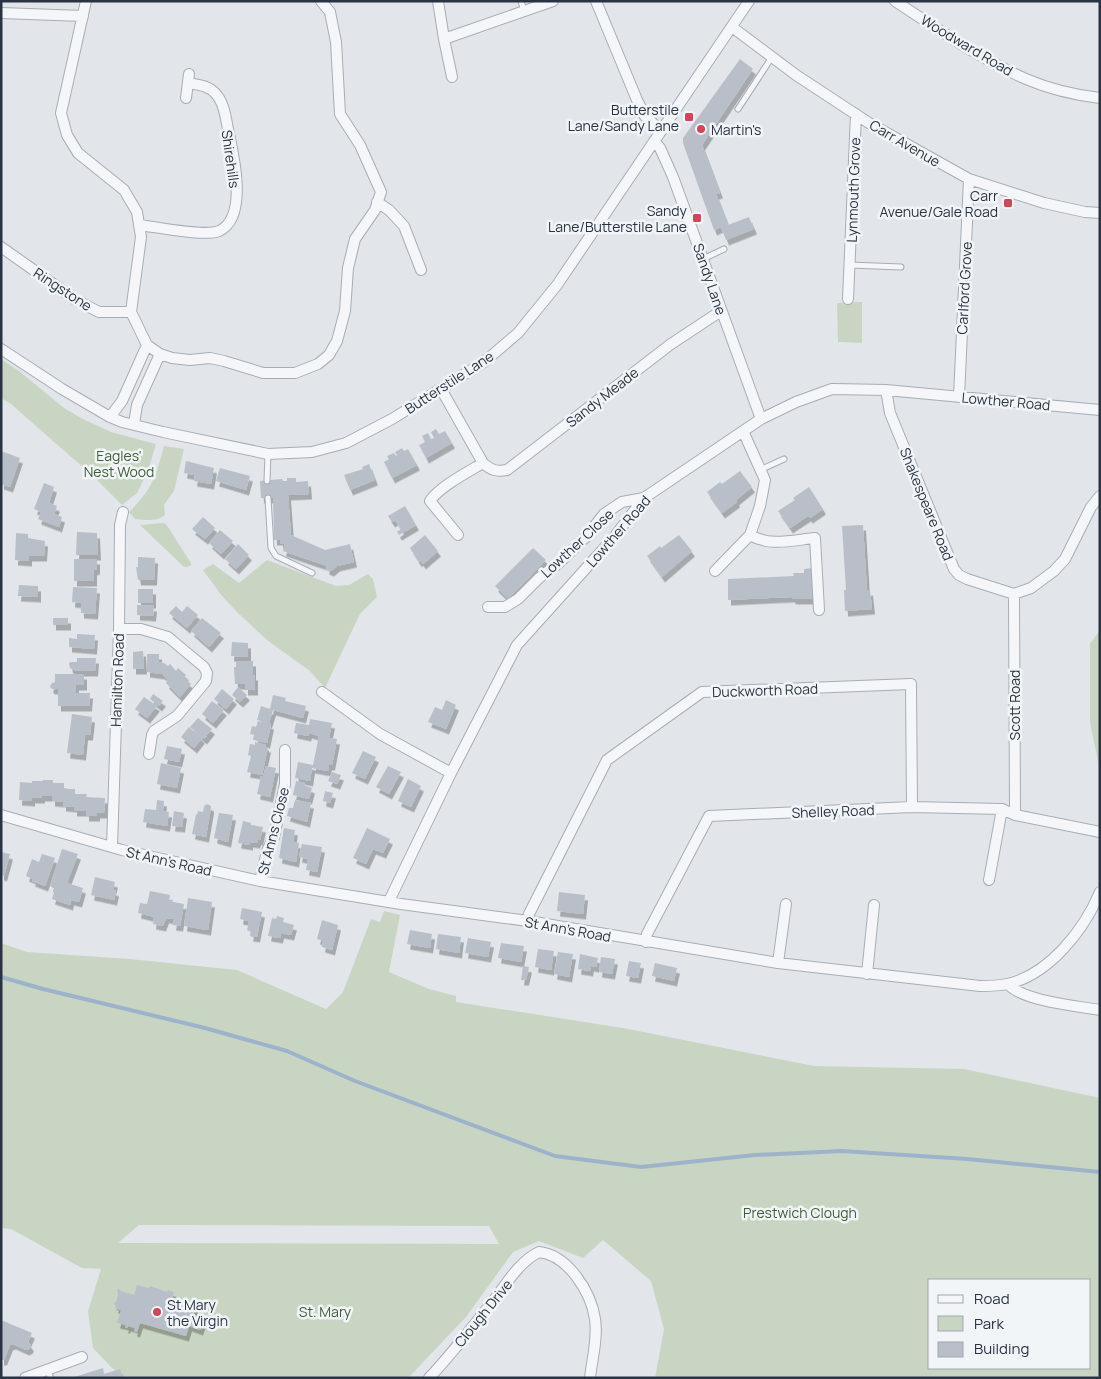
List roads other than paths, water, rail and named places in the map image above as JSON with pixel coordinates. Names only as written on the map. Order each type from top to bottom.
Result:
[{"type":"street","points":[[86,1],[61,113],[67,135],[78,153],[124,190],[137,212],[140,237],[131,312],[146,344],[160,354],[181,359],[210,358],[263,373],[295,373],[318,364],[330,355],[337,341],[344,311],[348,268],[355,239],[375,210],[381,192],[360,145],[340,114],[336,42],[330,12],[321,1]]},
{"type":"street","points":[[438,1],[452,77]]},
{"type":"street","points":[[444,39],[522,6],[553,1]]},
{"type":"street","points":[[596,1],[645,116],[661,131]]},
{"type":"street","name":"Butterstile Lane","points":[[1,349],[62,389],[110,417],[134,424],[268,454],[312,452],[346,443],[392,419],[484,362],[518,332],[557,285],[750,1]]},
{"type":"street","name":"Woodward Road","points":[[895,1],[977,54],[1026,80],[1074,95],[1100,98]]},
{"type":"street","points":[[1,12],[83,16]]},
{"type":"street","name":"Carr Avenue","points":[[732,27],[796,75],[856,114],[969,179],[1044,203],[1085,212],[1100,213]]},
{"type":"street","name":"Shirehills","points":[[139,225],[205,233],[219,231],[230,224],[238,188],[223,107],[216,94],[206,86],[188,78],[186,98]]},
{"type":"street","name":"Lynmouth Grove","points":[[848,299],[856,114]]},
{"type":"street","name":"Sandy Lane","points":[[654,141],[660,148],[670,170],[761,419]]},
{"type":"street","name":"Carlford Grove","points":[[959,397],[969,179]]},
{"type":"street","points":[[378,202],[389,210],[404,226],[421,270]]},
{"type":"street","name":"Ringstone","points":[[1,247],[76,300],[99,312],[131,312]]},
{"type":"street","name":"Sandy Meade","points":[[482,463],[492,470],[499,471],[507,470],[514,466],[671,344],[721,311]]},
{"type":"street","points":[[110,417],[122,400],[146,344]]},
{"type":"street","points":[[134,424],[137,405],[160,354]]},
{"type":"street","points":[[441,389],[482,463],[433,496],[430,501],[458,535]]},
{"type":"street","name":"Lowther Road","points":[[389,901],[451,773],[517,645],[615,536],[644,498],[761,419],[796,402],[832,389],[886,390],[1100,410]]},
{"type":"street","name":"Shakespeare Road","points":[[886,390],[890,413],[954,569],[959,575],[967,579],[1014,594]]},
{"type":"street","points":[[714,571],[750,535],[760,506],[765,480],[743,431]]},
{"type":"street","points":[[1014,594],[1031,588],[1054,571],[1065,559],[1091,507],[1100,496]]},
{"type":"street","name":"Lowther Close","points":[[488,607],[505,607],[518,599],[585,538],[604,514],[622,502],[644,498]]},
{"type":"street","name":"Hamilton Road","points":[[112,847],[119,629],[120,525],[123,512]]},
{"type":"street","points":[[750,535],[759,540],[773,543],[815,538],[818,610]]},
{"type":"street","name":"Scott Road","points":[[1014,594],[1015,815]]},
{"type":"street","points":[[119,629],[142,629],[168,637],[204,667],[207,673],[206,680],[177,716],[154,731],[149,754]]},
{"type":"street","name":"Duckworth Road","points":[[528,921],[529,914],[607,760],[702,692],[911,684],[912,807]]},
{"type":"street","points":[[322,692],[380,734],[451,773]]},
{"type":"street","name":"St Anns Close","points":[[260,882],[267,851],[274,837],[285,784],[285,750]]},
{"type":"street","name":"Shelley Road","points":[[646,942],[646,934],[709,816],[912,807],[1002,809],[1015,815],[1098,831]]},
{"type":"street","points":[[988,880],[1002,809]]},
{"type":"street","name":"St Ann's Road","points":[[1,815],[112,847],[260,882],[528,921],[778,964],[980,986],[1008,984],[1038,970],[1062,951],[1077,933],[1098,899]]},
{"type":"street","points":[[778,964],[786,904]]},
{"type":"street","points":[[867,974],[874,905]]},
{"type":"street","points":[[1008,984],[1013,989],[1031,997],[1100,1010]]},
{"type":"street","name":"Clough Drive","points":[[429,1378],[522,1265],[530,1256],[539,1252],[547,1253],[565,1263],[573,1272],[589,1298],[595,1319],[596,1337],[590,1378]]},
{"type":"street","points":[[25,1378],[49,1374],[82,1357]]},
{"type":"lane","points":[[738,109],[772,57]]},
{"type":"lane","points":[[703,258],[724,249]]},
{"type":"lane","points":[[850,265],[901,267]]},
{"type":"lane","points":[[267,481],[268,454]]},
{"type":"lane","points":[[760,470],[784,459]]},
{"type":"lane","points":[[268,498],[271,548],[276,556],[312,573]]},
{"type":"waterway","points":[[1,977],[205,1028],[287,1051],[355,1081],[555,1156],[641,1167],[755,1155],[842,1151],[967,1159],[1100,1172]]},
{"type":"place","name":"Butterstile Lane/Sandy Lane","points":[[689,117]]},
{"type":"place","name":"Martin's","points":[[701,129]]},
{"type":"place","name":"Carr Avenue/Gale Road","points":[[1008,203]]},
{"type":"place","name":"Sandy Lane/Butterstile Lane","points":[[697,218]]},
{"type":"place","name":"St Mary the Virgin","points":[[157,1312]]},
{"type":"park label","name":"Eagles' Nest Wood","points":[[119,464]]},
{"type":"park label","name":"Prestwich Clough","points":[[800,1212]]},
{"type":"park label","name":"St. Mary","points":[[325,1311]]}]
